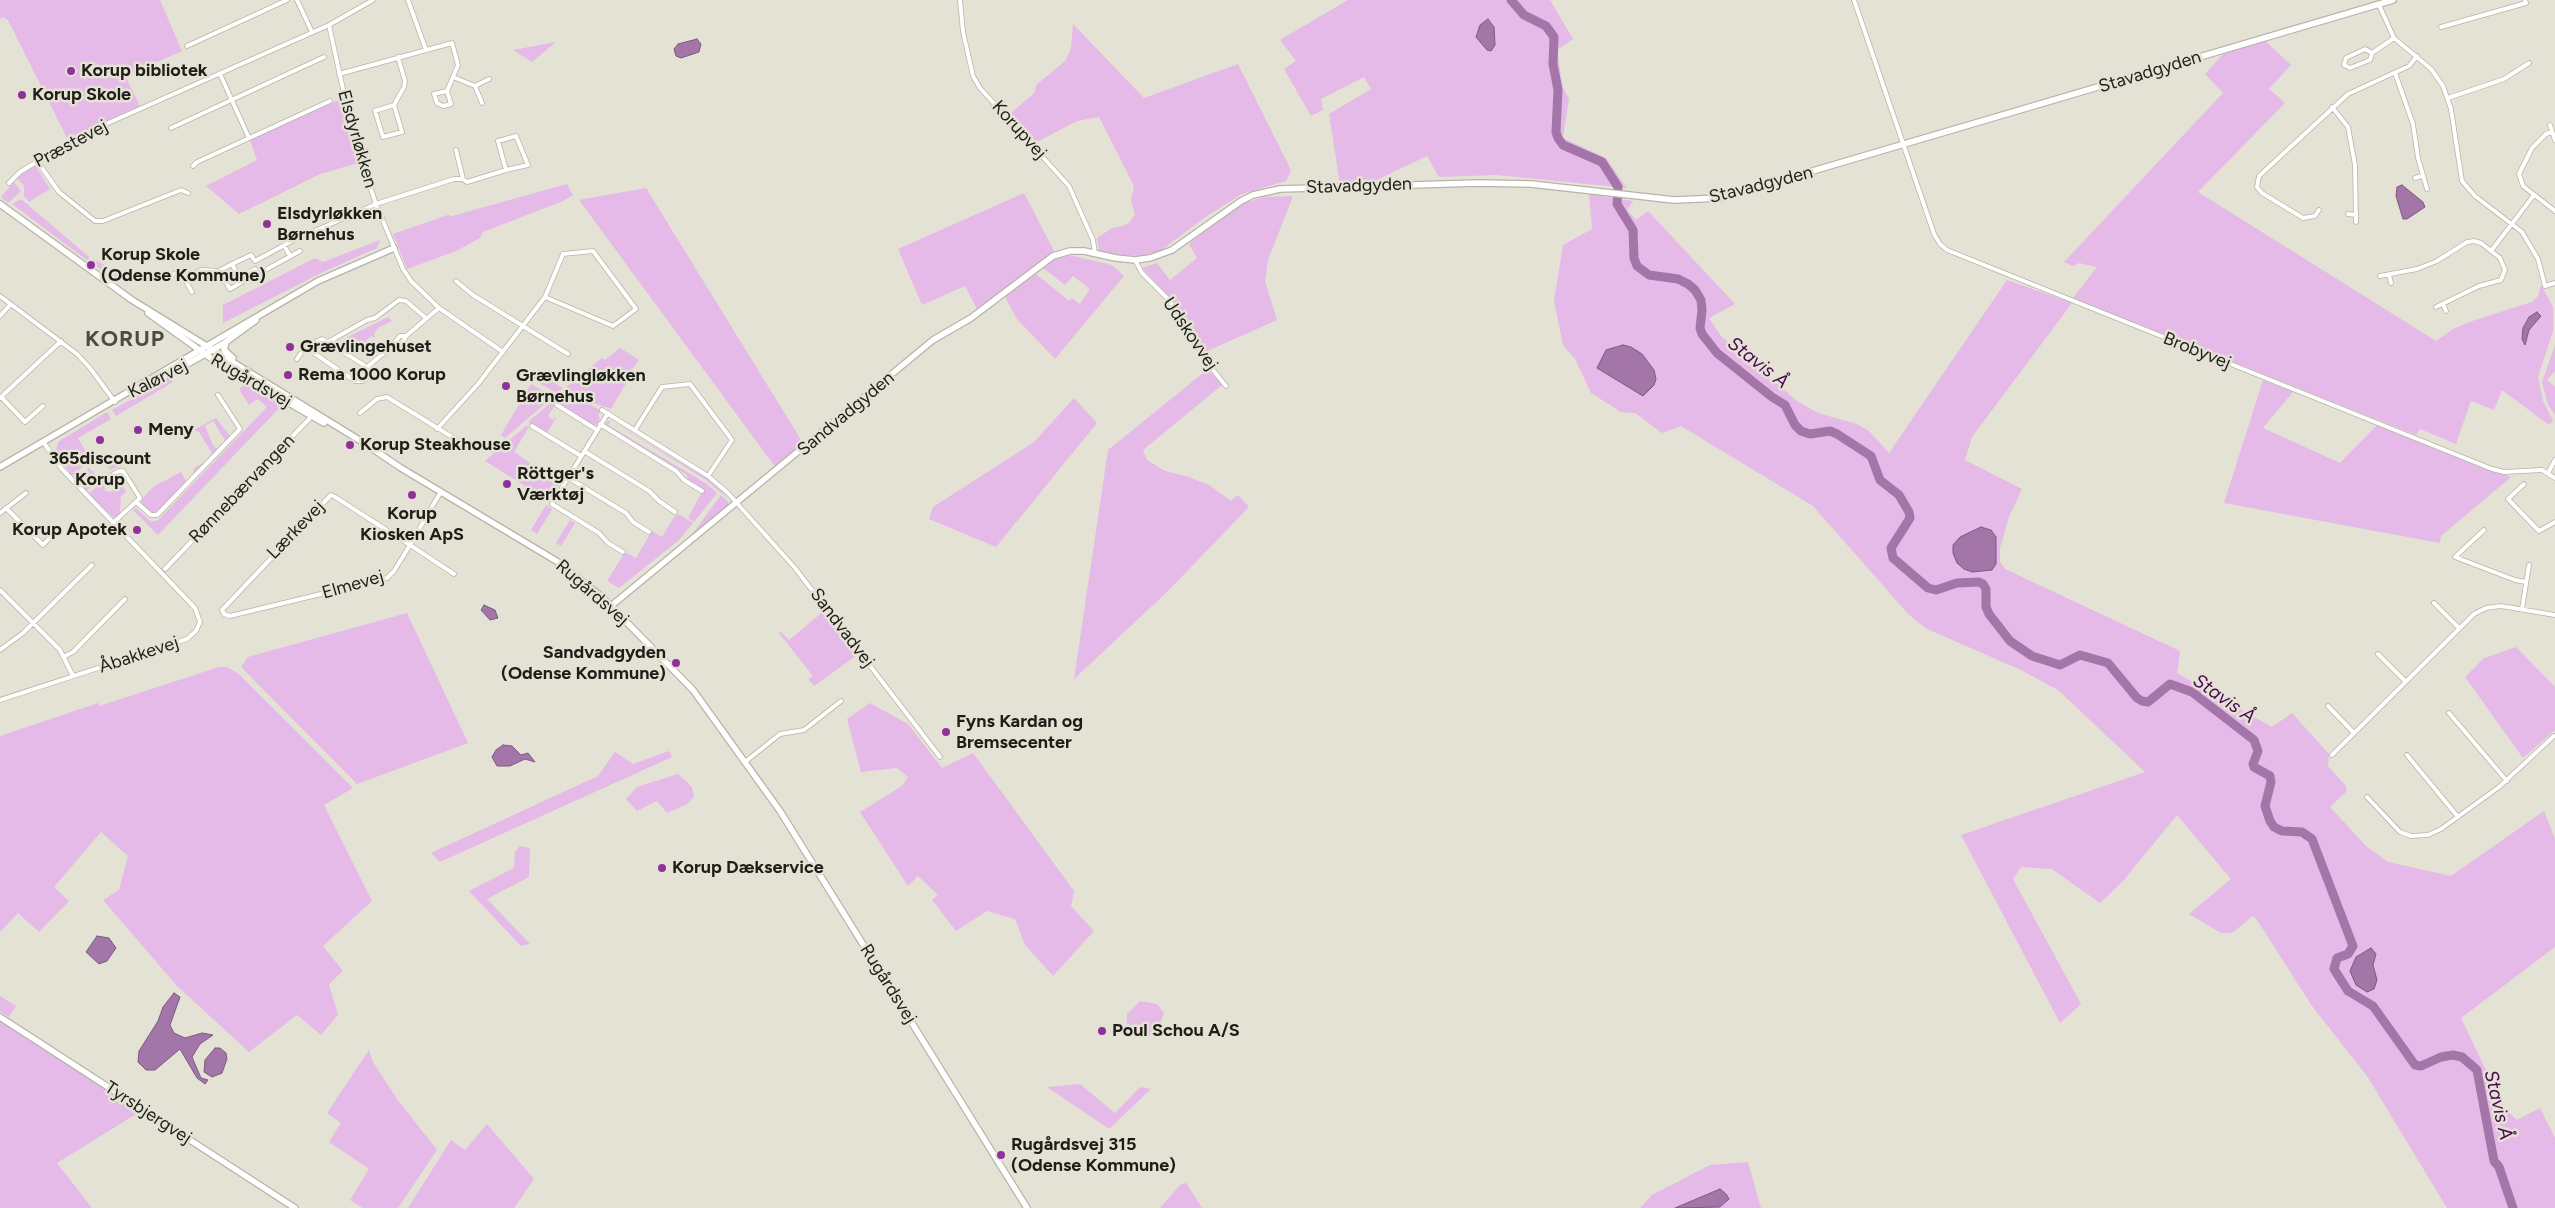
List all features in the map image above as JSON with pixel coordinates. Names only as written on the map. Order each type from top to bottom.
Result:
[{"type":"street","points":[[187,46],[286,0]]},
{"type":"street","points":[[297,0],[312,32]]},
{"type":"street","name":"Præstevej","points":[[9,183],[20,172],[78,136],[329,25],[373,0]]},
{"type":"street","points":[[408,0],[426,50]]},
{"type":"street","name":"Korupvej","points":[[960,0],[964,41],[973,76],[980,88],[1069,186],[1093,240],[1095,253]]},
{"type":"street","name":"Brobyvej","points":[[1854,0],[1934,234],[1940,244],[1947,250],[2492,469],[2504,472],[2535,470],[2548,473]]},
{"type":"street","name":"Stavadgyden","points":[[1095,253],[1135,260],[1150,258],[1172,250],[1241,201],[1253,195],[1280,189],[1478,183],[1531,184],[1674,200],[1720,198],[2393,0]]},
{"type":"street","points":[[2441,27],[2526,3],[2525,0]]},
{"type":"street","points":[[2378,5],[2394,38],[2418,56],[2437,75],[2448,98],[2462,181],[2475,196],[2522,232],[2534,249],[2545,286],[2555,283]]},
{"type":"street","points":[[2454,24],[2456,31]]},
{"type":"street","name":"Elsdyrløkken","points":[[329,25],[354,140],[376,204],[394,248],[411,281],[439,308],[503,352]]},
{"type":"street","points":[[2372,53],[2366,49],[2346,58],[2344,65],[2350,68],[2370,60],[2372,53],[2394,38]]},
{"type":"street","name":"Elsdyrløkken","points":[[339,74],[452,43],[458,65],[447,91],[450,104],[442,106],[437,103],[434,94],[447,91]]},
{"type":"street","points":[[2319,210],[2315,216],[2303,218],[2262,193],[2257,181],[2259,176],[2348,94],[2409,66],[2418,56]]},
{"type":"street","points":[[171,128],[233,101],[324,57]]},
{"type":"street","points":[[394,105],[405,81],[398,57]]},
{"type":"street","points":[[2448,98],[2504,79],[2529,64]]},
{"type":"street","points":[[2522,69],[2527,75]]},
{"type":"street","points":[[2396,73],[2414,124],[2422,176],[2427,189]]},
{"type":"street","points":[[220,74],[249,138]]},
{"type":"street","points":[[453,77],[475,86],[482,103]]},
{"type":"street","points":[[475,86],[489,79]]},
{"type":"street","points":[[193,166],[330,101]]},
{"type":"street","name":"Elsdyrløkken","points":[[394,105],[402,132],[382,137],[375,110],[394,105]]},
{"type":"street","points":[[2332,107],[2348,127],[2355,165],[2356,222]]},
{"type":"street","points":[[2550,125],[2554,140]]},
{"type":"street","points":[[2552,132],[2546,134],[2532,148],[2519,174],[2523,186],[2555,211]]},
{"type":"street","name":"Elsdyrløkken","points":[[166,278],[180,271],[185,278],[201,270],[219,271],[251,255],[255,261],[284,245],[376,204],[454,179],[463,179],[467,182],[528,165],[516,136],[498,141],[506,170]]},
{"type":"street","points":[[456,150],[463,179]]},
{"type":"street","points":[[37,161],[59,192],[95,222],[108,219],[181,190],[188,193]]},
{"type":"street","points":[[2415,178],[2422,176]]},
{"type":"street","points":[[2491,251],[2534,195]]},
{"type":"street","name":"Rugårdsvej","points":[[0,204],[132,300],[209,352],[558,562],[586,582],[611,606],[693,690],[745,762],[816,866],[1027,1208]]},
{"type":"street","points":[[2348,214],[2356,215]]},
{"type":"street","points":[[2315,216],[2320,221]]},
{"type":"street","points":[[2380,276],[2417,269],[2437,261],[2467,242],[2481,243],[2504,264],[2505,270],[2501,280],[2479,286],[2436,307]]},
{"type":"street","points":[[284,245],[290,256]]},
{"type":"street","name":"Kalørvej","points":[[115,402],[202,347],[318,281],[394,248]]},
{"type":"street","points":[[240,278],[255,269],[258,274],[300,251]]},
{"type":"street","points":[[438,429],[503,352],[545,297],[562,254],[593,251],[636,309],[613,326],[545,297]]},
{"type":"street","name":"Sandvadgyden","points":[[611,606],[738,504],[933,340],[971,318],[1052,256],[1070,251],[1095,253]]},
{"type":"street","name":"Udskovvej","points":[[1135,260],[1142,273],[1169,300],[1209,366],[1226,386]]},
{"type":"street","points":[[219,271],[230,289],[242,282],[232,264]]},
{"type":"street","points":[[2390,275],[2391,283]]},
{"type":"street","points":[[185,278],[192,292]]},
{"type":"street","points":[[456,281],[473,295],[568,354]]},
{"type":"street","points":[[0,296],[61,341],[90,368],[115,402]]},
{"type":"street","name":"Rugårdsvej","points":[[132,300],[151,316],[209,352],[248,372],[313,414]]},
{"type":"street","points":[[328,342],[367,320],[375,318],[400,300],[406,301],[426,318]]},
{"type":"street","points":[[0,316],[12,304]]},
{"type":"street","points":[[2443,304],[2446,311]]},
{"type":"street","name":"Kalørvej","points":[[0,467],[226,342],[275,305]]},
{"type":"street","points":[[366,367],[390,348],[400,336],[406,336],[439,308]]},
{"type":"street","points":[[296,359],[305,347],[318,339],[328,342],[366,367],[368,372],[366,378],[361,381],[355,381],[305,347]]},
{"type":"street","points":[[43,406],[25,422],[1,398],[61,341]]},
{"type":"street","points":[[226,342],[224,350],[248,372]]},
{"type":"street","points":[[209,352],[254,379],[269,385]]},
{"type":"street","points":[[635,430],[662,387],[690,384],[732,440],[708,476]]},
{"type":"street","points":[[136,502],[150,515],[157,515],[240,429],[218,395]]},
{"type":"street","points":[[360,413],[378,399],[384,397],[470,448]]},
{"type":"street","points":[[557,405],[597,430]]},
{"type":"street","name":"Sandvadvej","points":[[602,410],[708,476],[738,504],[795,568],[940,757]]},
{"type":"street","points":[[608,413],[552,504],[599,533],[608,543],[622,552]]},
{"type":"street","name":"Rønnebærvangen","points":[[165,569],[313,414]]},
{"type":"street","points":[[600,424],[676,471],[684,480],[702,491]]},
{"type":"street","points":[[532,426],[581,456]]},
{"type":"street","name":"Åbakkevej","points":[[0,700],[187,639],[199,626],[200,618],[195,608],[59,465],[44,443]]},
{"type":"street","points":[[584,451],[650,491],[659,502],[675,512]]},
{"type":"street","points":[[2555,460],[2548,473],[2555,478]]},
{"type":"street","points":[[107,478],[119,471],[123,471],[140,498],[113,523]]},
{"type":"street","points":[[567,477],[626,513],[633,522],[649,532]]},
{"type":"street","points":[[2524,484],[2508,500],[2539,531],[2555,522]]},
{"type":"street","name":"Elmevej","points":[[222,613],[230,616],[385,579],[392,574],[441,492]]},
{"type":"street","points":[[0,513],[26,493]]},
{"type":"street","name":"Lærkevej","points":[[222,613],[223,607],[331,495],[410,545]]},
{"type":"street","points":[[6,508],[43,545],[56,530]]},
{"type":"street","points":[[2484,530],[2455,557],[2515,580],[2526,582]]},
{"type":"street","points":[[410,545],[454,574]]},
{"type":"street","points":[[165,559],[170,564]]},
{"type":"street","points":[[0,650],[33,623],[92,565]]},
{"type":"street","points":[[2522,609],[2529,565]]},
{"type":"street","points":[[0,590],[65,656],[73,676]]},
{"type":"street","points":[[65,656],[73,652],[125,599]]},
{"type":"street","points":[[2434,603],[2459,628]]},
{"type":"street","points":[[2332,755],[2474,614],[2486,608],[2501,606],[2555,615]]},
{"type":"street","points":[[2378,654],[2405,682]]},
{"type":"street","points":[[745,762],[780,734],[804,730],[841,701]]},
{"type":"street","points":[[2328,706],[2354,733]]},
{"type":"street","points":[[2449,712],[2507,781]]},
{"type":"street","points":[[2366,797],[2395,829],[2411,836],[2434,833],[2507,781],[2555,737]]},
{"type":"street","points":[[2407,755],[2458,817]]},
{"type":"street","name":"Tyrsbjergvej","points":[[0,1017],[295,1208]]},
{"type":"shaded area","points":[[0,0],[160,0],[182,51],[125,76],[140,106],[67,138],[8,20],[3,17],[0,19]]},
{"type":"shaded area","points":[[1348,0],[1550,0],[1573,39],[1557,50],[1563,88],[1569,98],[1563,138],[1606,158],[1627,188],[1497,175],[1439,177],[1427,156],[1368,184],[1340,184],[1329,114],[1371,89],[1364,77],[1321,99],[1323,110],[1311,116],[1284,69],[1296,61],[1280,40]],"holes":[[[1488,19],[1493,24],[1495,45],[1476,37],[1480,25]]]},
{"type":"shaded area","points":[[1488,19],[1494,27],[1495,45],[1491,51],[1487,50],[1476,37],[1480,25]]},
{"type":"shaded area","points":[[1073,24],[1144,98],[1238,64],[1291,170],[1286,181],[1242,194],[1207,216],[1160,251],[1142,256],[1109,254],[1099,250],[1097,238],[1112,228],[1123,226],[1130,222],[1135,214],[1131,200],[1134,186],[1099,117],[1077,121],[1035,143],[1009,115],[1035,92],[1036,85],[1065,61],[1071,49]]},
{"type":"shaded area","points":[[697,39],[701,44],[699,52],[681,58],[676,56],[674,49],[678,44]]},
{"type":"shaded area","points":[[2264,40],[2291,65],[2269,89],[2285,103],[2198,192],[2436,341],[2453,329],[2475,320],[2532,302],[2538,296],[2541,285],[2553,307],[2553,331],[2538,377],[2543,401],[2553,421],[2549,425],[2502,390],[2494,410],[2471,401],[2456,444],[2420,429],[2416,435],[2073,298],[2097,267],[2079,263],[2073,266],[2064,262],[2223,93],[2205,74],[2224,53]]},
{"type":"shaded area","points":[[556,42],[532,62],[513,50]]},
{"type":"shaded area","points":[[341,99],[358,163],[320,174],[239,214],[206,186],[257,160],[249,138]]},
{"type":"shaded area","points":[[35,165],[50,189],[29,202],[24,196],[24,186],[17,178]]},
{"type":"shaded area","points":[[14,182],[21,191],[8,203],[1,197]]},
{"type":"shaded area","points":[[567,184],[573,195],[563,201],[483,232],[480,238],[456,251],[407,269],[393,234],[448,215],[452,216]]},
{"type":"shaded area","points":[[2402,185],[2423,202],[2425,207],[2407,219],[2403,219],[2396,196],[2397,187]]},
{"type":"shaded area","points":[[646,188],[803,443],[776,468],[579,200]]},
{"type":"shaded area","points":[[1024,193],[1054,251],[977,309],[965,286],[922,305],[898,249]]},
{"type":"shaded area","points":[[1589,194],[1633,201],[1627,210],[1636,220],[1648,211],[1735,304],[1709,318],[1721,336],[1797,401],[1818,413],[1857,424],[1869,431],[1889,453],[2007,280],[2072,303],[1972,437],[1965,460],[2022,489],[2009,517],[2000,548],[2000,562],[2005,569],[2180,651],[2177,673],[2272,727],[2292,713],[2329,754],[2328,766],[2346,786],[2347,791],[2330,807],[2366,846],[2388,862],[2451,876],[2544,811],[2555,839],[2555,947],[2461,1018],[2504,1108],[2517,1120],[2540,1108],[2555,1138],[2555,1208],[2447,1208],[2367,1076],[2312,1006],[2257,920],[2253,916],[2232,933],[2221,933],[2189,914],[2231,879],[2177,815],[2123,881],[2100,903],[2052,869],[2021,867],[2013,879],[2081,1004],[2060,1023],[1961,835],[2145,772],[2058,690],[2021,670],[1927,629],[1909,615],[1813,506],[1681,426],[1662,433],[1635,413],[1621,412],[1591,393],[1575,359],[1563,345],[1554,301],[1563,245],[1592,229]]},
{"type":"shaded area","points":[[1293,196],[1268,260],[1265,281],[1277,320],[1203,353],[1177,305],[1142,268],[1157,263],[1170,280],[1197,258],[1189,244],[1225,215],[1245,203],[1265,197]]},
{"type":"shaded area","points":[[21,199],[89,257],[88,261],[12,204]]},
{"type":"shaded area","points":[[380,240],[377,248],[321,273],[223,323],[223,303],[225,304],[315,258],[323,262]]},
{"type":"shaded area","points":[[1069,255],[1112,265],[1124,276],[1055,359],[1017,319],[1005,297],[1036,274],[1069,301],[1072,298],[1080,304],[1090,289],[1073,276],[1065,285],[1043,268],[1053,260]]},
{"type":"shaded area","points":[[93,259],[121,274],[112,279],[91,262]]},
{"type":"shaded area","points":[[2537,312],[2541,316],[2529,330],[2525,345],[2522,339],[2523,328],[2529,317]]},
{"type":"shaded area","points":[[388,317],[392,321],[378,328],[374,334],[375,338],[371,336],[356,352],[342,344],[348,337]]},
{"type":"shaded area","points":[[1623,345],[1631,347],[1642,354],[1654,370],[1656,379],[1654,385],[1643,396],[1597,368],[1606,350]]},
{"type":"shaded area","points":[[2555,345],[2555,371],[2547,380],[2555,387],[2555,415],[2548,405],[2542,382]]},
{"type":"shaded area","points":[[620,348],[639,360],[628,374],[626,383],[611,409],[590,402],[566,387],[602,358],[605,360]]},
{"type":"shaded area","points":[[1208,369],[1222,385],[1143,450],[1147,460],[1165,471],[1189,477],[1209,485],[1231,501],[1238,495],[1249,507],[1167,592],[1074,679],[1108,450]]},
{"type":"shaded area","points":[[537,373],[563,388],[557,393],[533,380]]},
{"type":"shaded area","points":[[170,378],[173,382],[116,416],[112,410]]},
{"type":"shaded area","points":[[2263,380],[2293,392],[2263,428],[2340,463],[2377,425],[2511,477],[2441,536],[2440,543],[2224,503]]},
{"type":"shaded area","points":[[531,384],[553,397],[505,438],[501,435]]},
{"type":"shaded area","points":[[245,385],[283,404],[158,535],[133,510],[136,508],[150,521],[157,521],[267,407],[258,399],[249,405],[239,389]]},
{"type":"shaded area","points":[[566,390],[601,411],[598,415],[600,419],[595,426],[557,402],[548,416],[553,420],[557,416],[547,433],[528,422]]},
{"type":"shaded area","points":[[1074,398],[1097,423],[996,547],[929,519],[933,507],[1034,442]]},
{"type":"shaded area","points":[[107,412],[111,419],[78,438],[90,459],[74,475],[71,475],[56,451],[58,442]]},
{"type":"shaded area","points":[[216,418],[230,436],[223,444],[225,440],[213,421],[205,426],[213,445],[217,449],[220,447],[206,461],[212,453],[199,432],[194,430]]},
{"type":"shaded area","points":[[608,419],[706,478],[727,499],[706,480]]},
{"type":"shaded area","points":[[608,420],[610,423],[608,425],[707,484],[717,493],[694,522],[688,518],[703,490],[687,479],[687,475],[605,425]]},
{"type":"shaded area","points":[[526,426],[529,427],[514,452],[530,463],[529,465],[560,483],[549,501],[485,461]]},
{"type":"shaded area","points":[[118,453],[124,463],[110,470],[103,460]]},
{"type":"shaded area","points":[[206,461],[193,474],[194,468]]},
{"type":"shaded area","points":[[89,468],[100,479],[86,491],[79,480]]},
{"type":"shaded area","points":[[181,472],[186,481],[188,480],[159,511],[151,513],[142,504],[141,500],[153,487]]},
{"type":"shaded area","points":[[104,479],[105,491],[111,492],[120,481],[126,492],[121,496],[120,514],[114,518],[89,494]]},
{"type":"shaded area","points":[[721,495],[728,502],[729,506],[687,541]]},
{"type":"shaded area","points":[[546,505],[552,509],[537,534],[531,530]]},
{"type":"shaded area","points":[[678,514],[693,523],[679,540],[619,588],[607,581],[625,552],[636,558],[652,531],[662,537],[674,517]]},
{"type":"shaded area","points":[[570,520],[575,523],[561,546],[556,543]]},
{"type":"shaded area","points":[[1981,527],[1991,530],[1996,537],[1996,564],[1992,570],[1972,572],[1964,569],[1957,563],[1953,553],[1953,545],[1960,537]]},
{"type":"shaded area","points":[[484,605],[495,610],[498,618],[490,620],[481,610]]},
{"type":"shaded area","points":[[824,611],[857,655],[814,686],[808,679],[813,676],[779,633],[781,632],[789,640]]},
{"type":"shaded area","points":[[407,613],[468,743],[357,784],[241,667],[248,657]]},
{"type":"shaded area","points":[[2516,647],[2555,687],[2555,730],[2523,758],[2465,677],[2484,658]]},
{"type":"shaded area","points":[[219,667],[227,667],[240,675],[353,788],[324,805],[372,901],[323,946],[343,971],[329,984],[338,1015],[321,1035],[297,1015],[249,1052],[177,986],[103,900],[119,890],[128,856],[101,832],[54,887],[69,901],[39,932],[18,913],[0,932],[0,736],[98,703],[99,706]]},
{"type":"shaded area","points":[[870,703],[908,724],[942,768],[973,753],[1074,891],[1071,906],[1094,931],[1053,976],[1025,945],[1015,919],[987,911],[956,931],[932,900],[938,895],[918,876],[908,886],[860,812],[902,786],[908,777],[897,768],[861,772],[847,719]]},
{"type":"shaded area","points":[[503,745],[512,746],[521,755],[528,753],[535,762],[525,759],[510,766],[497,766],[492,757],[496,750]]},
{"type":"shaded area","points":[[669,751],[672,757],[440,862],[431,853],[598,776],[615,752],[633,764]]},
{"type":"shaded area","points":[[678,774],[692,787],[694,797],[687,804],[667,813],[657,801],[637,811],[626,799],[637,787]]},
{"type":"shaded area","points":[[520,846],[530,848],[529,877],[487,899],[530,944],[521,946],[469,891],[514,868],[515,852]]},
{"type":"shaded area","points":[[97,936],[109,938],[116,948],[107,961],[99,964],[86,952]]},
{"type":"shaded area","points":[[2371,948],[2376,954],[2373,965],[2377,980],[2374,989],[2367,992],[2356,985],[2350,971],[2356,957]]},
{"type":"shaded area","points":[[174,993],[180,997],[170,1025],[174,1033],[185,1038],[202,1033],[213,1035],[200,1044],[192,1057],[201,1078],[208,1080],[205,1084],[197,1078],[180,1049],[155,1070],[146,1070],[138,1062],[139,1051],[158,1021],[163,1007]]},
{"type":"shaded area","points":[[0,996],[16,1006],[9,1017],[0,1011]]},
{"type":"shaded area","points":[[1140,1001],[1157,1004],[1164,1013],[1158,1029],[1149,1036],[1142,1036],[1127,1023],[1127,1014]]},
{"type":"shaded area","points":[[0,1020],[141,1111],[57,1163],[92,1208],[0,1208]]},
{"type":"shaded area","points":[[215,1048],[220,1048],[226,1053],[227,1059],[222,1073],[212,1077],[204,1072],[205,1060]]},
{"type":"shaded area","points":[[369,1050],[373,1062],[397,1099],[437,1150],[398,1208],[363,1208],[350,1200],[369,1169],[329,1142],[341,1123],[327,1113]]},
{"type":"shaded area","points":[[1080,1084],[1115,1113],[1140,1087],[1151,1089],[1109,1129],[1047,1087]]},
{"type":"shaded area","points":[[487,1124],[534,1179],[514,1208],[408,1208],[451,1140],[465,1150]]},
{"type":"shaded area","points":[[1748,1162],[1761,1208],[1640,1208],[1652,1195],[1710,1165]]},
{"type":"shaded area","points":[[1186,1183],[1202,1208],[1160,1208],[1181,1184]]},
{"type":"shaded area","points":[[1720,1189],[1729,1199],[1720,1207],[1675,1208]]},
{"type":"waterway","name":"Stavis Å","points":[[1511,0],[1524,15],[1546,26],[1554,37],[1553,64],[1558,90],[1556,132],[1558,138],[1563,145],[1602,162],[1618,187],[1617,204],[1633,230],[1634,258],[1637,266],[1649,275],[1678,279],[1695,290],[1701,300],[1700,328],[1702,334],[1717,353],[1772,397],[1785,405],[1795,425],[1801,431],[1810,434],[1830,431],[1871,456],[1880,480],[1899,495],[1909,512],[1910,518],[1891,548],[1893,558],[1928,588],[1936,590],[1957,583],[1979,582],[1983,584],[1986,589],[1986,607],[1989,614],[2010,641],[2032,656],[2060,665],[2080,655],[2108,663],[2137,698],[2142,701],[2148,702],[2170,684],[2192,692],[2254,740],[2258,751],[2253,764],[2254,767],[2270,776],[2271,782],[2265,806],[2270,821],[2274,827],[2282,831],[2302,832],[2312,839],[2353,946],[2348,954],[2337,958],[2334,969],[2348,991],[2373,1006],[2415,1065],[2421,1066],[2441,1057],[2453,1055],[2462,1057],[2477,1070],[2494,1161],[2499,1167],[2513,1208]]},
{"type":"place","name":"Korup bibliotek","points":[[71,71]]},
{"type":"place","name":"Korup Skole","points":[[22,95]]},
{"type":"place","name":"Elsdyrløkken Børnehus","points":[[267,224]]},
{"type":"place","name":"Korup Skole (Odense Kommune)","points":[[91,265]]},
{"type":"place","name":"Grævlingehuset","points":[[290,347]]},
{"type":"place","name":"Rema 1000 Korup","points":[[288,375]]},
{"type":"place","name":"Grævlingløkken Børnehus","points":[[506,386]]},
{"type":"place","name":"Meny","points":[[138,430]]},
{"type":"place","name":"365discount Korup","points":[[100,440]]},
{"type":"place","name":"Korup Steakhouse","points":[[350,445]]},
{"type":"place","name":"Röttger's Værktøj","points":[[507,484]]},
{"type":"place","name":"Korup Kiosken ApS","points":[[412,495]]},
{"type":"place","name":"Korup Apotek","points":[[137,530]]},
{"type":"place","name":"Sandvadgyden (Odense Kommune)","points":[[676,663]]},
{"type":"place","name":"Fyns Kardan og Bremsecenter","points":[[946,732]]},
{"type":"place","name":"Korup Dækservice","points":[[662,868]]},
{"type":"place","name":"Poul Schou A/S","points":[[1102,1031]]},
{"type":"place","name":"Rugårdsvej 315 (Odense Kommune)","points":[[1001,1155]]},
{"type":"district","name":"KORUP","points":[[125,340]]}]
